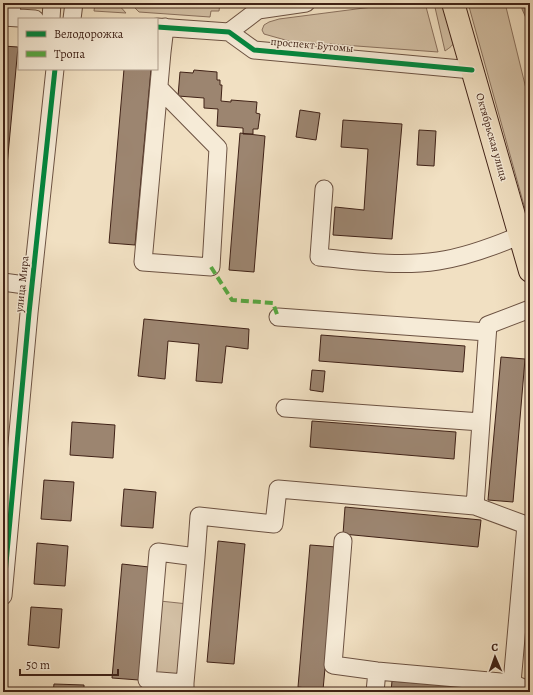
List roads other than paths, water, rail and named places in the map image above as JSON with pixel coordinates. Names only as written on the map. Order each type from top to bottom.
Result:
[{"type":"main road","name":"Октябрьская улица","points":[[452,3],[521,235],[530,271]]},
{"type":"street","points":[[51,18],[52,3]]},
{"type":"street","points":[[72,18],[74,3]]},
{"type":"street","points":[[159,88],[218,148],[211,267],[143,262],[159,88],[161,27],[229,32],[258,10],[306,3]]},
{"type":"street","points":[[9,12],[31,18]]},
{"type":"street","name":"проспект Бутомы","points":[[229,32],[254,50],[472,70]]},
{"type":"street","name":"улица Мира","points":[[3,596],[32,286],[55,70]]},
{"type":"street","points":[[324,189],[319,257],[393,264],[439,261],[491,247],[521,235]]},
{"type":"street","points":[[3,282],[32,286]]},
{"type":"street","points":[[475,506],[488,325],[530,310]]},
{"type":"street","points":[[278,318],[487,332]]},
{"type":"street","points":[[285,408],[481,422]]},
{"type":"street","points":[[196,557],[158,552],[147,680],[185,687],[196,557],[199,516],[274,524],[278,489],[475,506],[528,525],[512,683]]},
{"type":"street","points":[[343,541],[333,665],[377,671],[512,683],[530,691]]},
{"type":"street","points":[[375,692],[377,671]]}]
